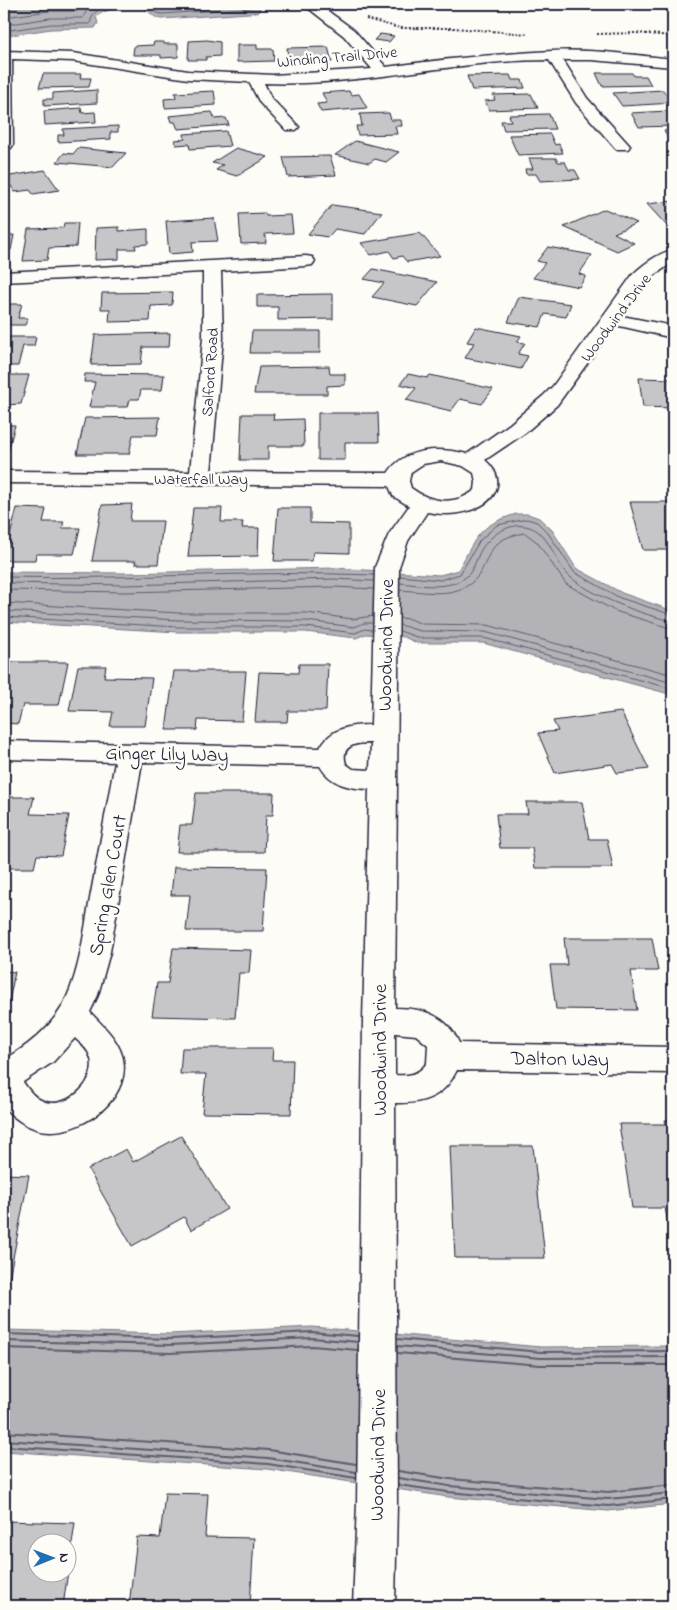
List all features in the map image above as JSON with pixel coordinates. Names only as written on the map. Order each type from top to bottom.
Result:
[{"type":"street","points":[[310,4],[349,33],[382,72]]},
{"type":"street","points":[[4,55],[5,145]]},
{"type":"street","name":"Winding Trail Drive","points":[[4,55],[87,59],[174,73],[255,79],[334,77],[468,60],[553,55],[600,56],[673,63]]},
{"type":"street","points":[[553,55],[581,100],[622,146]]},
{"type":"street","points":[[255,79],[265,100],[292,127]]},
{"type":"street","name":"Woodwind Drive","points":[[470,461],[530,420],[547,406],[639,278],[648,270],[673,255]]},
{"type":"street","points":[[4,277],[306,261]]},
{"type":"street","name":"Salford Road","points":[[200,478],[213,338],[212,266]]},
{"type":"street","points":[[611,319],[673,332]]},
{"type":"street","points":[[426,456],[456,457],[470,461],[482,469],[488,477],[487,488],[481,496],[468,503],[454,507],[438,507],[422,504],[401,491],[398,480],[399,472],[406,464],[426,456]]},
{"type":"street","name":"Waterfall Way","points":[[4,477],[398,480]]},
{"type":"street","name":"Woodwind Drive","points":[[374,1606],[379,1323],[379,1020],[387,567],[391,551],[398,536],[422,504]]},
{"type":"street","points":[[383,734],[356,734],[348,736],[333,747],[330,757],[338,772],[346,776],[383,780]]},
{"type":"street","name":"Ginger Lily Way","points":[[4,750],[330,757]]},
{"type":"street","name":"Spring Glen Court","points":[[4,1077],[43,1053],[62,1033],[74,1016],[88,984],[130,753]]},
{"type":"street","points":[[4,1082],[25,1108],[44,1117],[59,1116],[89,1103],[101,1090],[108,1077],[108,1062],[105,1052],[74,1016]]},
{"type":"street","points":[[379,1020],[408,1022],[429,1027],[442,1040],[446,1056],[444,1066],[431,1083],[419,1088],[379,1089]]},
{"type":"street","name":"Dalton Way","points":[[446,1056],[673,1060]]},
{"type":"path","points":[[366,19],[388,27],[402,29],[452,28],[532,34]]},
{"type":"path","points":[[593,34],[636,33],[673,36]]},
{"type":"water","points":[[4,4],[258,4],[260,6],[259,12],[162,19],[145,9],[133,6],[112,9],[100,14],[96,17],[98,23],[95,28],[51,29],[4,36]]},
{"type":"water","points":[[516,514],[528,514],[539,518],[552,530],[576,568],[622,593],[673,611],[673,695],[483,643],[417,643],[404,637],[366,634],[356,638],[305,632],[178,632],[4,622],[4,572],[126,573],[335,568],[440,575],[458,570],[474,541],[486,528],[503,518]]},
{"type":"water","points":[[312,1327],[541,1347],[673,1346],[673,1504],[608,1511],[448,1497],[267,1469],[4,1451],[4,1330],[170,1334]]},
{"type":"building","points":[[380,34],[394,36],[389,42],[374,40]]},
{"type":"building","points":[[207,40],[220,42],[220,56],[206,57],[206,60],[188,60],[189,41]]},
{"type":"building","points":[[154,42],[178,44],[178,57],[161,58],[161,55],[133,55],[134,46],[153,45]]},
{"type":"building","points":[[237,45],[257,45],[257,49],[273,49],[274,61],[237,62]]},
{"type":"building","points":[[328,47],[332,62],[289,62],[287,48]]},
{"type":"building","points":[[596,73],[632,73],[634,76],[646,76],[651,85],[602,86]]},
{"type":"building","points":[[43,74],[81,74],[80,78],[91,78],[89,87],[39,88]]},
{"type":"building","points":[[510,75],[512,80],[522,80],[525,88],[472,90],[467,76]]},
{"type":"building","points":[[97,90],[97,103],[44,106],[44,99],[53,99],[53,93]]},
{"type":"building","points":[[663,90],[673,103],[622,106],[613,93]]},
{"type":"building","points":[[214,91],[216,105],[165,108],[164,99],[176,98],[175,93]]},
{"type":"building","points":[[349,91],[351,95],[359,94],[367,108],[321,112],[317,104],[327,103],[322,93]]},
{"type":"building","points":[[531,94],[538,108],[489,110],[485,101],[495,100],[493,95]]},
{"type":"building","points":[[81,108],[82,113],[95,112],[96,122],[45,125],[44,111]]},
{"type":"building","points":[[668,111],[673,115],[673,126],[639,127],[631,113]]},
{"type":"building","points":[[212,112],[215,119],[226,118],[229,125],[178,129],[175,122],[171,122],[169,116]]},
{"type":"building","points":[[389,113],[391,120],[401,120],[402,126],[395,126],[397,134],[358,135],[356,126],[362,126],[360,114]]},
{"type":"building","points":[[549,114],[555,129],[504,130],[501,121],[511,121],[509,115]]},
{"type":"building","points":[[118,126],[118,132],[110,132],[111,139],[58,142],[58,135],[64,135],[63,129]]},
{"type":"building","points":[[673,130],[673,147],[664,131]]},
{"type":"building","points":[[226,131],[230,146],[190,149],[189,144],[176,145],[175,140],[185,139],[184,134]]},
{"type":"building","points":[[550,134],[555,145],[559,144],[563,153],[518,155],[509,135]]},
{"type":"building","points":[[355,141],[399,152],[386,162],[375,159],[369,163],[335,155]]},
{"type":"building","points":[[78,148],[126,153],[113,167],[57,162],[64,153],[73,154]]},
{"type":"building","points":[[236,148],[268,157],[237,176],[216,170],[223,165],[212,163]]},
{"type":"building","points":[[330,156],[336,175],[288,177],[283,157]]},
{"type":"building","points":[[529,158],[556,158],[558,162],[565,162],[569,170],[575,170],[580,179],[540,181],[536,174],[526,174],[525,169],[533,169]]},
{"type":"building","points":[[45,170],[59,190],[33,194],[30,190],[15,192],[5,177]]},
{"type":"building","points":[[673,201],[673,226],[667,226],[647,204]]},
{"type":"building","points":[[332,205],[382,212],[365,234],[335,229],[328,237],[308,234]]},
{"type":"building","points":[[605,209],[637,223],[614,233],[634,243],[617,251],[564,227]]},
{"type":"building","points":[[265,213],[266,216],[291,215],[293,233],[265,234],[266,243],[241,244],[239,214]]},
{"type":"building","points":[[214,218],[218,241],[192,242],[193,252],[169,254],[166,221]]},
{"type":"building","points":[[64,223],[78,223],[76,247],[49,248],[47,260],[23,261],[28,229],[63,228]]},
{"type":"building","points":[[119,227],[119,231],[148,229],[148,244],[135,245],[136,249],[119,249],[119,259],[95,260],[96,228]]},
{"type":"building","points":[[420,233],[440,256],[407,262],[402,256],[394,258],[389,251],[371,255],[361,243]]},
{"type":"building","points":[[14,235],[11,250],[4,250],[4,236]]},
{"type":"building","points":[[548,247],[592,255],[579,274],[586,276],[579,287],[533,278],[545,263],[537,261]]},
{"type":"building","points":[[373,269],[437,282],[417,306],[372,297],[384,283],[364,279]]},
{"type":"building","points":[[173,292],[172,305],[151,306],[150,321],[109,322],[110,309],[101,309],[102,293]]},
{"type":"building","points":[[333,294],[333,319],[278,320],[278,307],[257,307],[257,295]]},
{"type":"building","points":[[519,297],[571,304],[566,317],[545,314],[540,327],[508,322]]},
{"type":"building","points":[[4,304],[22,304],[18,318],[28,318],[25,325],[4,325]]},
{"type":"building","points":[[476,327],[521,336],[517,342],[525,343],[518,354],[528,356],[521,369],[465,358],[474,343],[467,342]]},
{"type":"building","points":[[252,331],[320,331],[320,353],[250,353]]},
{"type":"building","points":[[170,333],[169,347],[143,347],[141,364],[91,365],[95,335]]},
{"type":"building","points":[[4,337],[36,337],[34,346],[23,346],[18,366],[4,366]]},
{"type":"building","points":[[329,366],[330,374],[345,374],[345,385],[327,386],[327,394],[254,394],[259,367]]},
{"type":"building","points":[[85,374],[164,375],[162,390],[141,390],[139,399],[130,399],[128,407],[89,407],[95,382],[84,382]]},
{"type":"building","points":[[408,374],[427,378],[430,375],[493,389],[482,404],[460,399],[451,411],[406,400],[416,388],[400,384]]},
{"type":"building","points":[[4,375],[29,375],[21,404],[4,405]]},
{"type":"building","points":[[639,378],[673,379],[673,408],[643,407]]},
{"type":"building","points":[[318,413],[378,413],[379,442],[345,442],[345,460],[318,460]]},
{"type":"building","points":[[242,414],[274,414],[273,420],[303,419],[304,446],[268,446],[268,460],[240,460]]},
{"type":"building","points":[[160,417],[157,435],[133,435],[129,454],[77,454],[85,418]]},
{"type":"building","points":[[4,425],[15,425],[8,451],[4,451]]},
{"type":"building","points":[[630,502],[673,502],[673,550],[643,550]]},
{"type":"building","points":[[132,504],[130,521],[163,521],[158,564],[135,564],[136,561],[92,561],[102,505]]},
{"type":"building","points":[[17,508],[46,509],[43,522],[64,522],[62,528],[80,528],[74,554],[36,554],[35,560],[4,560]]},
{"type":"building","points":[[193,508],[222,508],[221,522],[243,522],[242,528],[259,528],[258,556],[188,557]]},
{"type":"building","points":[[278,508],[310,508],[310,523],[349,524],[349,553],[313,552],[312,561],[274,561]]},
{"type":"building","points":[[4,662],[68,662],[59,705],[23,705],[18,724],[4,723]]},
{"type":"building","points":[[299,664],[328,664],[326,711],[288,711],[287,722],[255,722],[259,672],[298,673]]},
{"type":"building","points":[[78,666],[106,666],[104,677],[152,678],[145,726],[110,726],[113,712],[69,711]]},
{"type":"building","points":[[174,671],[246,671],[242,721],[198,720],[197,730],[166,730]]},
{"type":"building","points":[[621,712],[649,769],[617,773],[612,764],[555,773],[538,733],[558,731],[553,721]]},
{"type":"building","points":[[196,793],[274,793],[273,815],[266,815],[264,852],[177,852],[180,825],[192,825]]},
{"type":"building","points":[[4,797],[34,797],[30,814],[69,815],[61,856],[37,855],[34,868],[4,868]]},
{"type":"building","points":[[526,802],[582,802],[589,839],[607,839],[613,868],[535,868],[532,848],[500,848],[496,814],[528,814]]},
{"type":"building","points":[[174,867],[267,868],[263,931],[186,931],[190,895],[171,895]]},
{"type":"building","points":[[564,938],[652,938],[658,971],[631,971],[637,1010],[556,1009],[550,965],[567,965]]},
{"type":"building","points":[[173,948],[251,950],[249,973],[239,973],[235,1018],[152,1016],[157,983],[168,983]]},
{"type":"building","points":[[4,971],[15,972],[5,1022],[4,1022]]},
{"type":"building","points":[[182,1048],[273,1048],[272,1060],[293,1060],[291,1114],[202,1113],[206,1074],[180,1074]]},
{"type":"building","points":[[665,1120],[673,1120],[673,1229],[669,1229],[665,1208],[632,1208],[619,1124],[666,1124]]},
{"type":"building","points":[[181,1136],[227,1209],[191,1230],[184,1217],[132,1246],[88,1169],[126,1149],[133,1162]]},
{"type":"building","points":[[450,1146],[533,1146],[545,1258],[455,1258]]},
{"type":"building","points":[[4,1174],[29,1175],[7,1289],[4,1289]]},
{"type":"building","points":[[165,1493],[208,1494],[205,1537],[254,1538],[250,1606],[129,1606],[137,1537],[160,1538]]},
{"type":"building","points":[[4,1521],[75,1523],[74,1532],[28,1532],[28,1582],[67,1582],[63,1606],[4,1606]]}]
